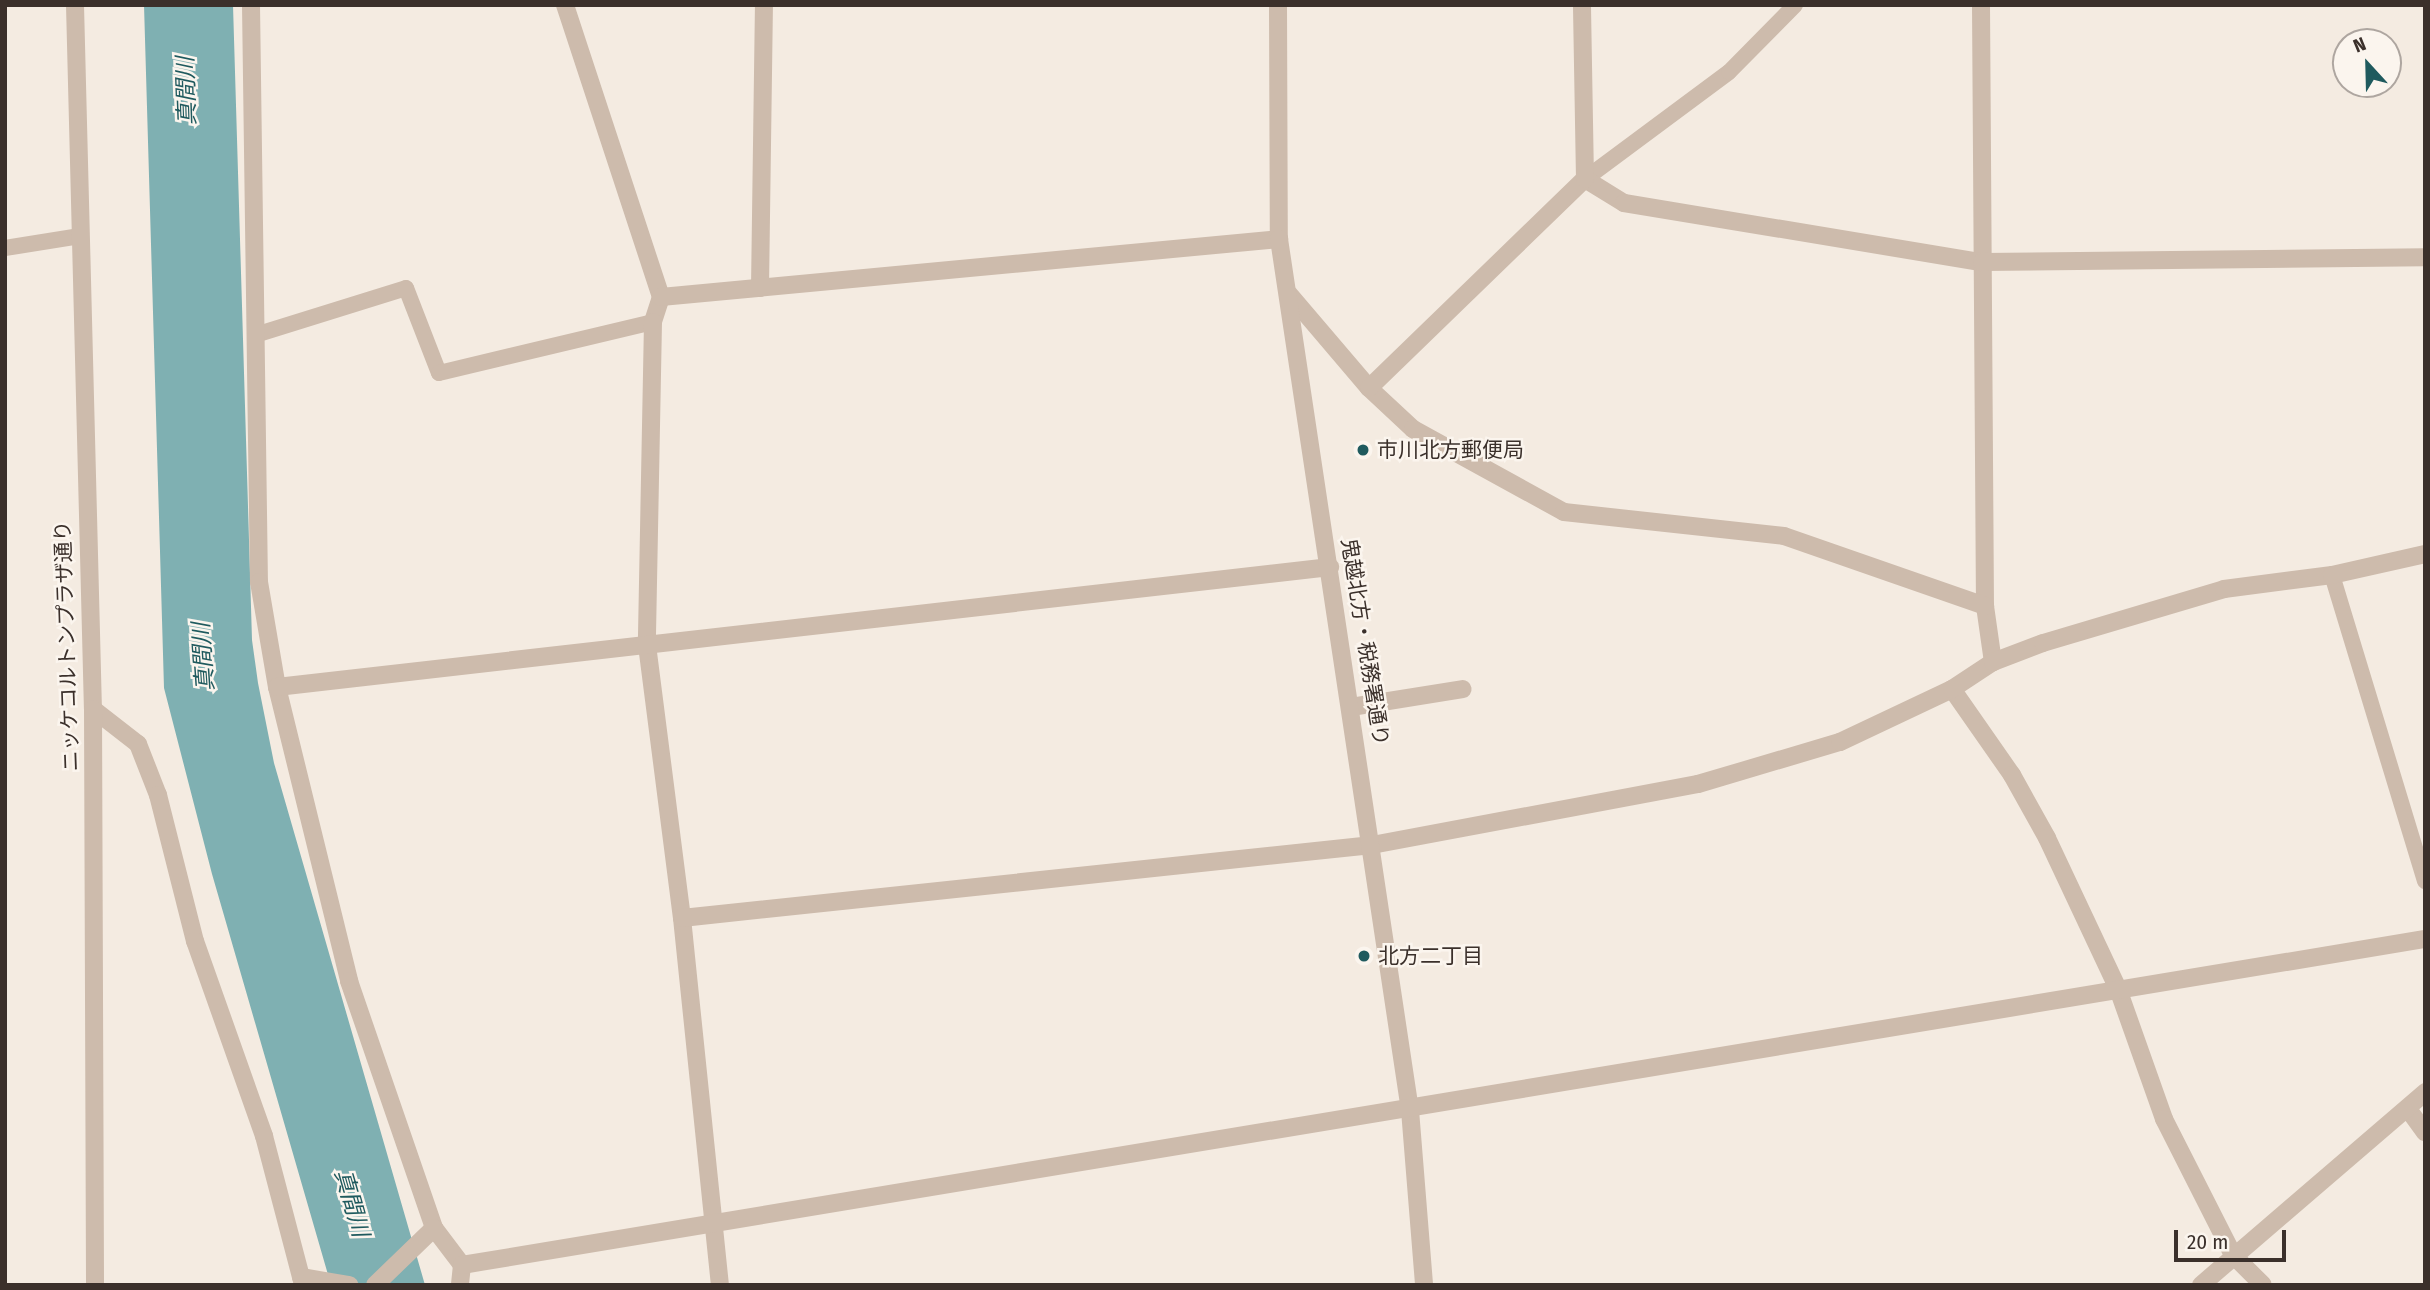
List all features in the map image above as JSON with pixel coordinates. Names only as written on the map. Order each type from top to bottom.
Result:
[{"type":"street","name":"ニッケコルトンプラザ通り","points":[[75,5],[93,709],[95,1285]]},
{"type":"street","points":[[251,5],[258,582],[278,687],[349,981],[434,1228],[462,1265],[460,1285]]},
{"type":"street","points":[[565,5],[661,297],[653,321],[647,645],[682,918],[720,1285]]},
{"type":"street","points":[[760,288],[765,5]]},
{"type":"street","name":"鬼越北方・税務署通り","points":[[1278,5],[1279,239],[1410,1110],[1424,1285]]},
{"type":"street","points":[[1369,388],[1585,179],[1582,5]]},
{"type":"street","points":[[1981,5],[1985,606],[1993,662]]},
{"type":"street","points":[[1585,179],[1624,203],[1982,262],[2425,257]]},
{"type":"street","points":[[661,297],[1279,239]]},
{"type":"street","points":[[1289,294],[1369,388],[1413,429],[1564,512],[1784,536],[1985,606]]},
{"type":"street","points":[[682,918],[1372,845],[1699,784],[1840,742],[1952,689],[1993,662],[2043,643],[2224,589],[2332,575],[2425,554]]},
{"type":"street","points":[[278,687],[1330,567]]},
{"type":"street","points":[[1351,707],[1463,689]]},
{"type":"street","points":[[1952,689],[2018,785],[2075,893],[2118,989],[2164,1119],[2233,1255],[2263,1285]]},
{"type":"street","points":[[93,709],[138,744],[158,795],[195,942],[264,1136],[302,1281],[349,1285]]},
{"type":"street","points":[[462,1265],[1410,1110],[2425,939]]},
{"type":"street","points":[[2202,1285],[2233,1255],[2425,1092]]},
{"type":"street","points":[[2408,1109],[2425,1132]]},
{"type":"street","points":[[375,1285],[434,1228]]},
{"type":"lane","points":[[1585,179],[1728,72],[1795,5]]},
{"type":"lane","points":[[5,248],[80,236]]},
{"type":"lane","points":[[255,335],[405,288],[439,373],[653,321]]},
{"type":"lane","points":[[2332,575],[2425,881]]},
{"type":"water","name":"真間川","points":[[144,5],[233,5],[252,640],[258,683],[274,763],[425,1285],[331,1285],[212,874],[164,688]]},
{"type":"place","name":"市川北方郵便局","points":[[1363,450]]},
{"type":"place","name":"北方二丁目","points":[[1364,956]]}]
